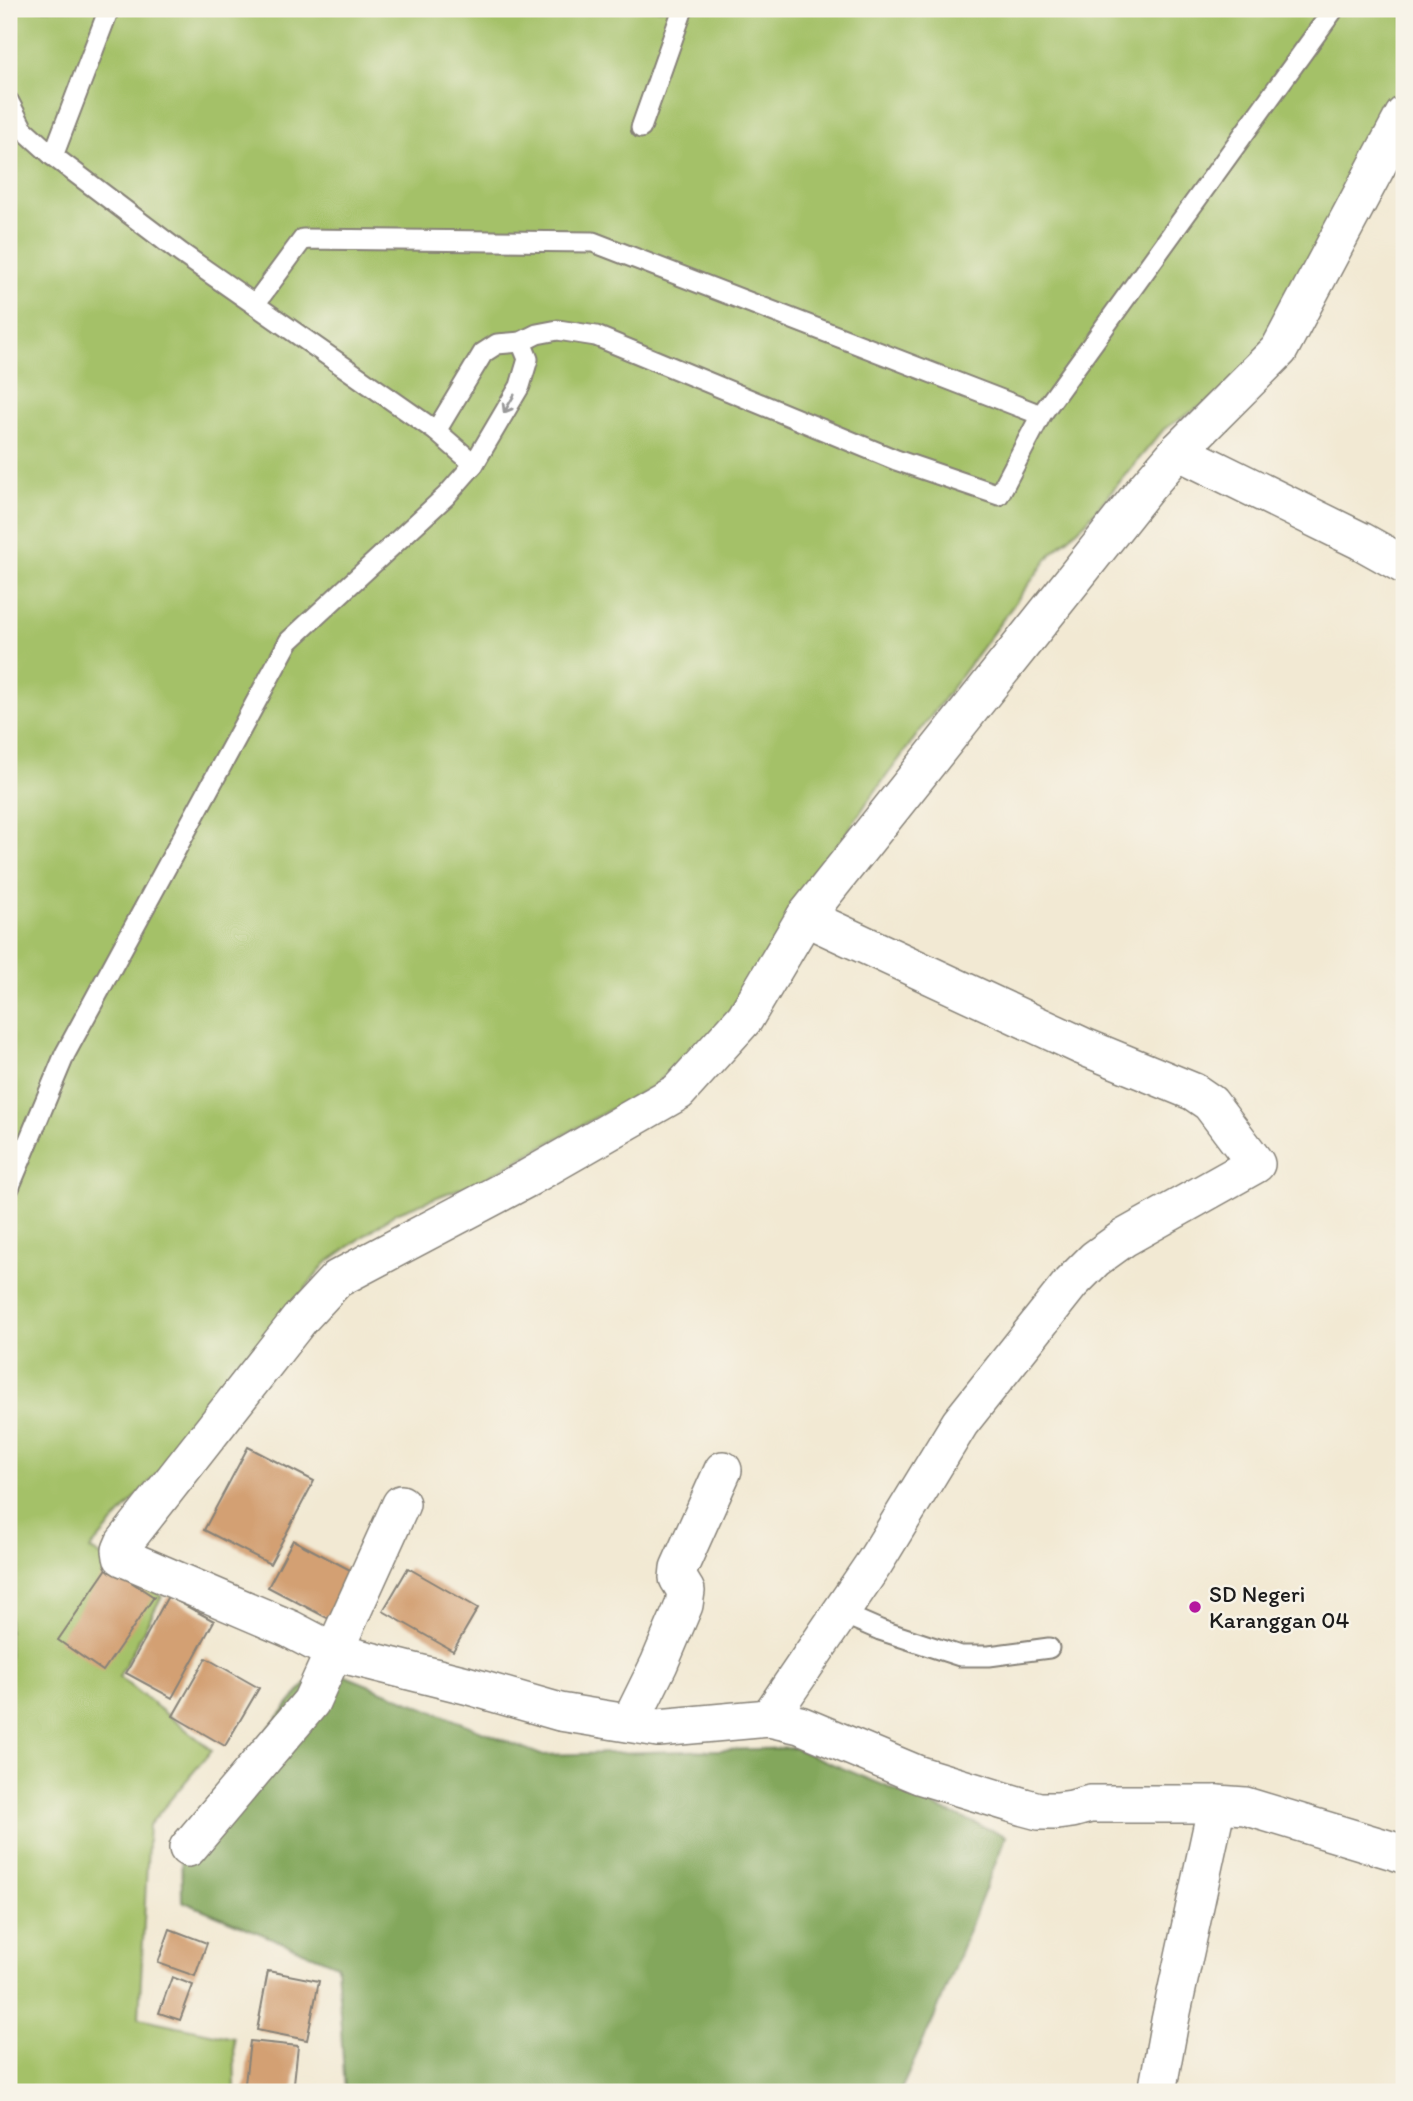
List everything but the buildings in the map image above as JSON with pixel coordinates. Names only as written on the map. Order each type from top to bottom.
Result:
[{"type":"street","points":[[1404,115],[1279,350],[1178,451],[1146,488],[805,917],[745,1018],[678,1092],[528,1178],[337,1279],[299,1320],[121,1550],[122,1557],[290,1629],[334,1652],[560,1712],[658,1728],[769,1718],[800,1725],[919,1775],[1040,1811],[1072,1809],[1090,1804],[1217,1804],[1245,1807],[1404,1854]]},
{"type":"street","points":[[1178,451],[1362,541],[1404,565]]},
{"type":"street","points":[[769,1718],[875,1562],[960,1423],[1071,1283],[1109,1248],[1256,1164],[1210,1103],[1194,1092],[1082,1046],[805,917]]},
{"type":"street","points":[[630,1723],[684,1605],[686,1591],[678,1578],[679,1568],[723,1470]]},
{"type":"street","points":[[188,1848],[311,1702],[401,1503]]},
{"type":"street","points":[[1157,2092],[1217,1804]]},
{"type":"lane","points":[[53,156],[109,9]]},
{"type":"lane","points":[[641,128],[683,9]]},
{"type":"lane","points":[[436,431],[483,353],[497,344],[521,342],[537,334],[558,330],[596,336],[896,460],[999,495],[1041,415],[1334,9]]},
{"type":"lane","points":[[9,102],[23,129],[53,156],[181,253],[436,431],[474,464]]},
{"type":"lane","points":[[256,304],[303,239],[593,242],[1041,415]]},
{"type":"lane","points":[[9,1188],[65,1054],[289,641],[446,496],[474,464],[520,386],[528,359],[521,342]]},
{"type":"lane","points":[[841,1613],[880,1630],[960,1656],[989,1656],[1049,1648]]},
{"type":"green space","points":[[9,9],[1404,9],[1404,97],[1243,380],[1164,429],[1086,522],[1052,553],[868,801],[720,1026],[655,1085],[484,1179],[396,1213],[325,1264],[170,1459],[90,1549],[162,1596],[119,1677],[212,1750],[149,1825],[139,2018],[234,2038],[235,2092],[9,2092]]},
{"type":"green space","points":[[321,1666],[541,1755],[794,1748],[1006,1836],[937,2011],[900,2092],[345,2092],[337,1965],[182,1901],[181,1833]]},
{"type":"place","name":"SD Negeri Karanggan 04","points":[[1195,1607]]}]
